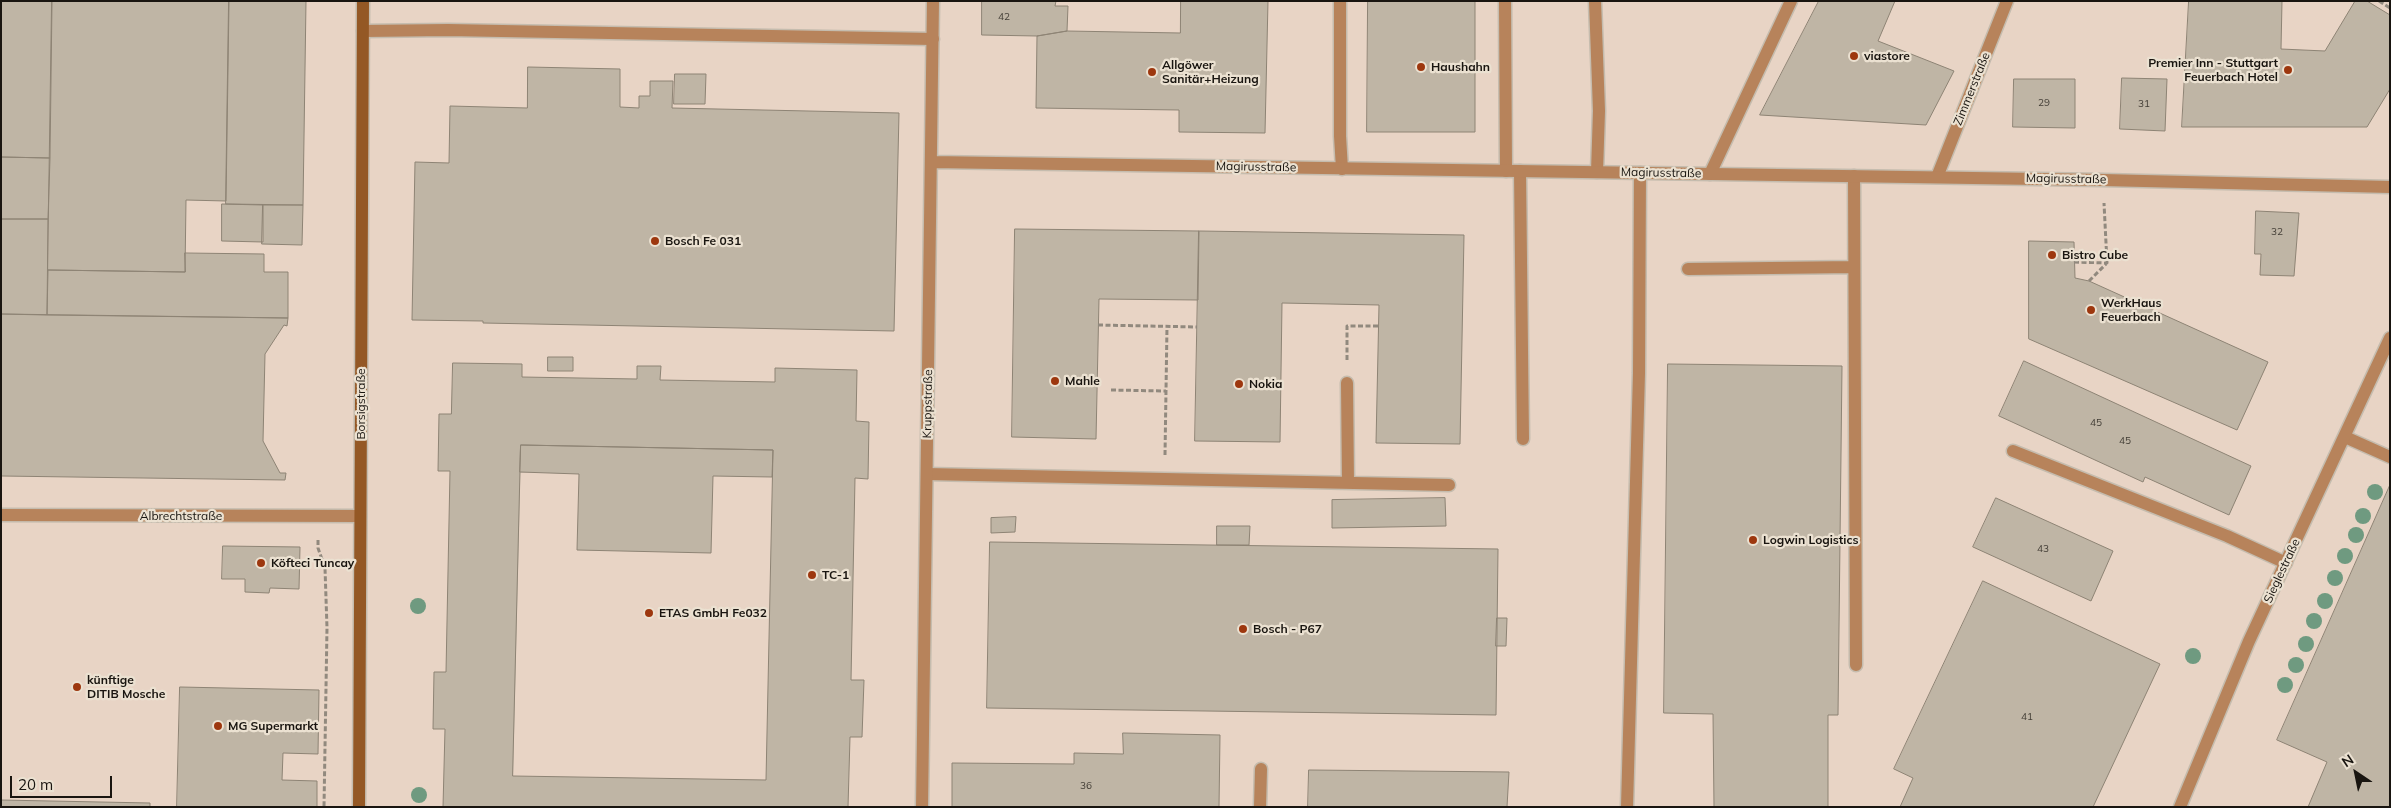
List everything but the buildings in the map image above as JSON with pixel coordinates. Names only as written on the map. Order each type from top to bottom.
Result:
[{"type":"main road","name":"Borsigstraße","points":[[359,807],[363,1]]},
{"type":"street","name":"Kruppstraße","points":[[922,807],[933,1]]},
{"type":"street","points":[[1340,1],[1340,136],[1342,169]]},
{"type":"street","points":[[1505,1],[1506,171]]},
{"type":"street","points":[[1596,1],[1599,111],[1597,172]]},
{"type":"street","points":[[1710,174],[1791,1]]},
{"type":"street","name":"Zimmerstraße","points":[[1937,177],[2007,1]]},
{"type":"street","points":[[363,31],[458,30],[933,39]]},
{"type":"street","name":"Magirusstraße","points":[[932,162],[1937,177],[2390,187]]},
{"type":"street","points":[[1520,171],[1523,439]]},
{"type":"street","points":[[1627,807],[1639,374],[1640,173]]},
{"type":"street","points":[[1854,176],[1856,665]]},
{"type":"street","points":[[1688,269],[1854,267]]},
{"type":"street","name":"Sieglestraße","points":[[2180,807],[2249,642],[2390,338]]},
{"type":"street","points":[[1347,383],[1348,483]]},
{"type":"street","points":[[2345,438],[2390,457]]},
{"type":"street","points":[[2013,451],[2227,536],[2286,563]]},
{"type":"street","points":[[928,474],[1449,485]]},
{"type":"street","name":"Albrechtstraße","points":[[1,515],[360,516]]},
{"type":"street","points":[[1260,768],[1260,807]]},
{"type":"path","points":[[2379,1],[2390,8]]},
{"type":"path","points":[[2089,281],[2107,263],[2103,180]]},
{"type":"path","points":[[2074,262],[2107,263]]},
{"type":"path","points":[[1098,325],[1198,327]]},
{"type":"path","points":[[1165,479],[1166,326]]},
{"type":"path","points":[[1347,383],[1347,326],[1378,326]]},
{"type":"path","points":[[1111,390],[1166,391]]},
{"type":"path","points":[[318,517],[318,548],[325,568],[327,628],[324,807]]},
{"type":"shaded area","points":[[1,1],[2390,1],[2390,807],[1,807]]},
{"type":"place","name":"viastore","points":[[1854,56]]},
{"type":"place","name":"Haushahn","points":[[1421,67]]},
{"type":"place","name":"Premier Inn - Stuttgart Feuerbach Hotel","points":[[2288,70]]},
{"type":"place","name":"Allgöwer Sanitär+Heizung","points":[[1152,72]]},
{"type":"place","name":"Bosch Fe 031","points":[[655,241]]},
{"type":"place","name":"Bistro Cube","points":[[2052,255]]},
{"type":"place","name":"WerkHaus Feuerbach","points":[[2091,310]]},
{"type":"place","name":"Mahle","points":[[1055,381]]},
{"type":"place","name":"Nokia","points":[[1239,384]]},
{"type":"place","name":"Logwin Logistics","points":[[1753,540]]},
{"type":"place","name":"Köfteci Tuncay","points":[[261,563]]},
{"type":"place","name":"TC-1","points":[[812,575]]},
{"type":"place","name":"ETAS GmbH Fe032","points":[[649,613]]},
{"type":"place","name":"Bosch - P67","points":[[1243,629]]},
{"type":"place","name":"künftige DITIB Mosche","points":[[77,687]]},
{"type":"place","name":"MG Supermarkt","points":[[218,726]]}]
